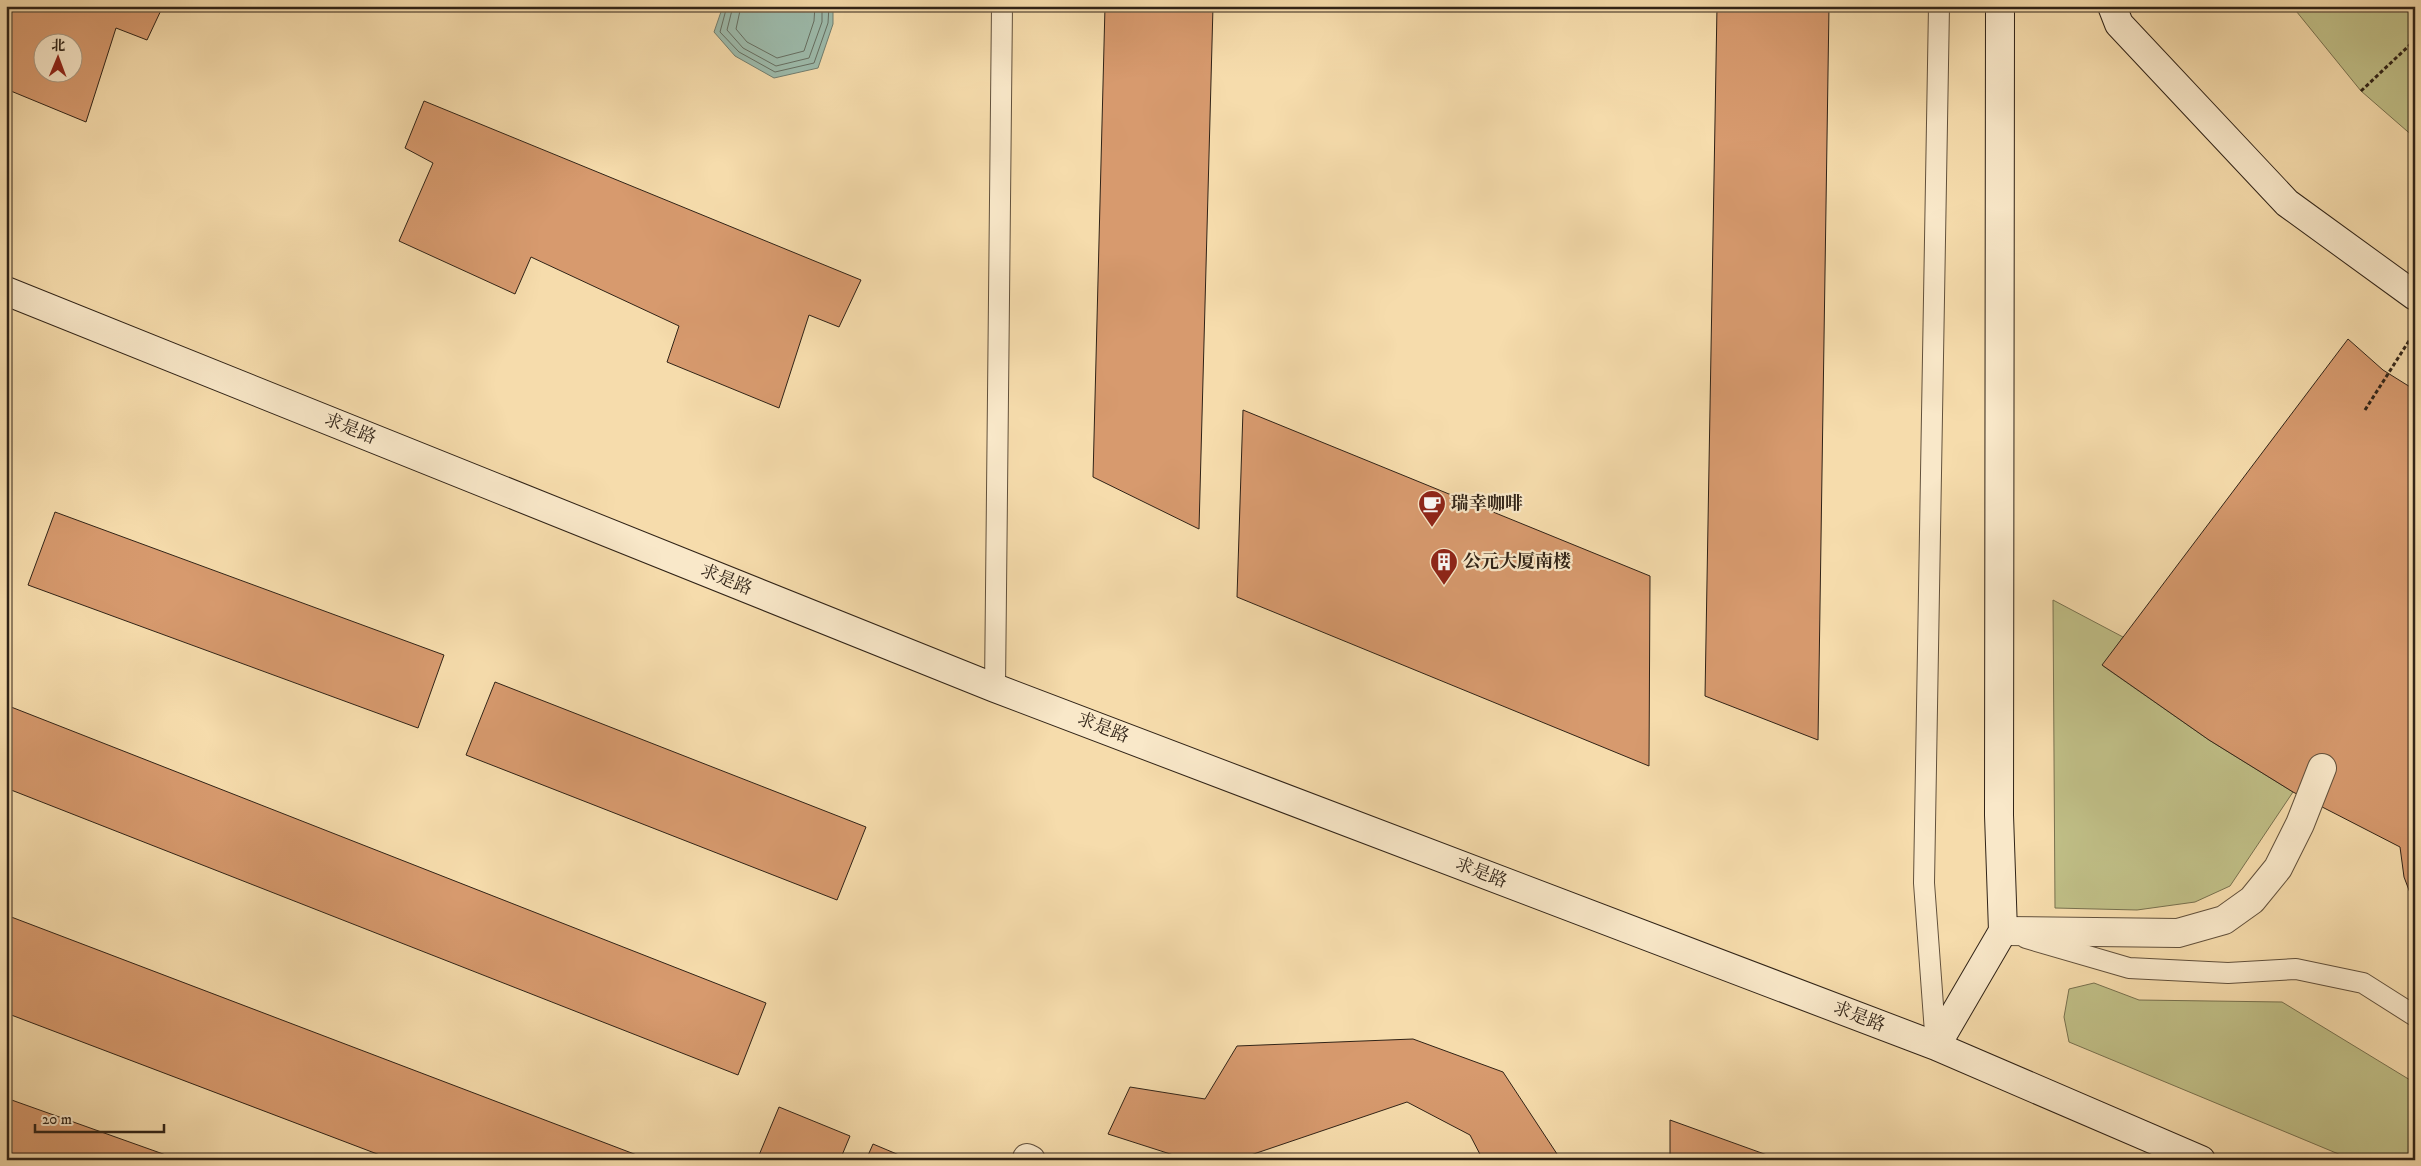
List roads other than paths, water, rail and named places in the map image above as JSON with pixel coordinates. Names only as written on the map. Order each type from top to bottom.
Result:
[{"type":"main road","points":[[1936,1046],[2003,931],[1999,815],[2000,6]]},
{"type":"main road","points":[[2112,6],[2119,24],[2287,203],[2415,296]]},
{"type":"main road","name":"求是路","points":[[6,291],[995,688],[1936,1046],[2201,1160]]},
{"type":"main road","points":[[2003,931],[2178,933],[2224,920],[2252,900],[2278,868],[2300,824],[2322,768]]},
{"type":"lane","points":[[995,688],[1002,6]]},
{"type":"lane","points":[[1936,1046],[1924,883],[1939,6]]},
{"type":"lane","points":[[2003,931],[2129,968],[2228,973],[2296,969],[2363,983],[2415,1016]]},
{"type":"water","points":[[723,6],[833,6],[833,24],[818,68],[774,78],[735,56],[714,32]]},
{"type":"place","name":"瑞幸咖啡","points":[[1432,528]]},
{"type":"place","name":"公元大厦南楼","points":[[1444,586]]}]
